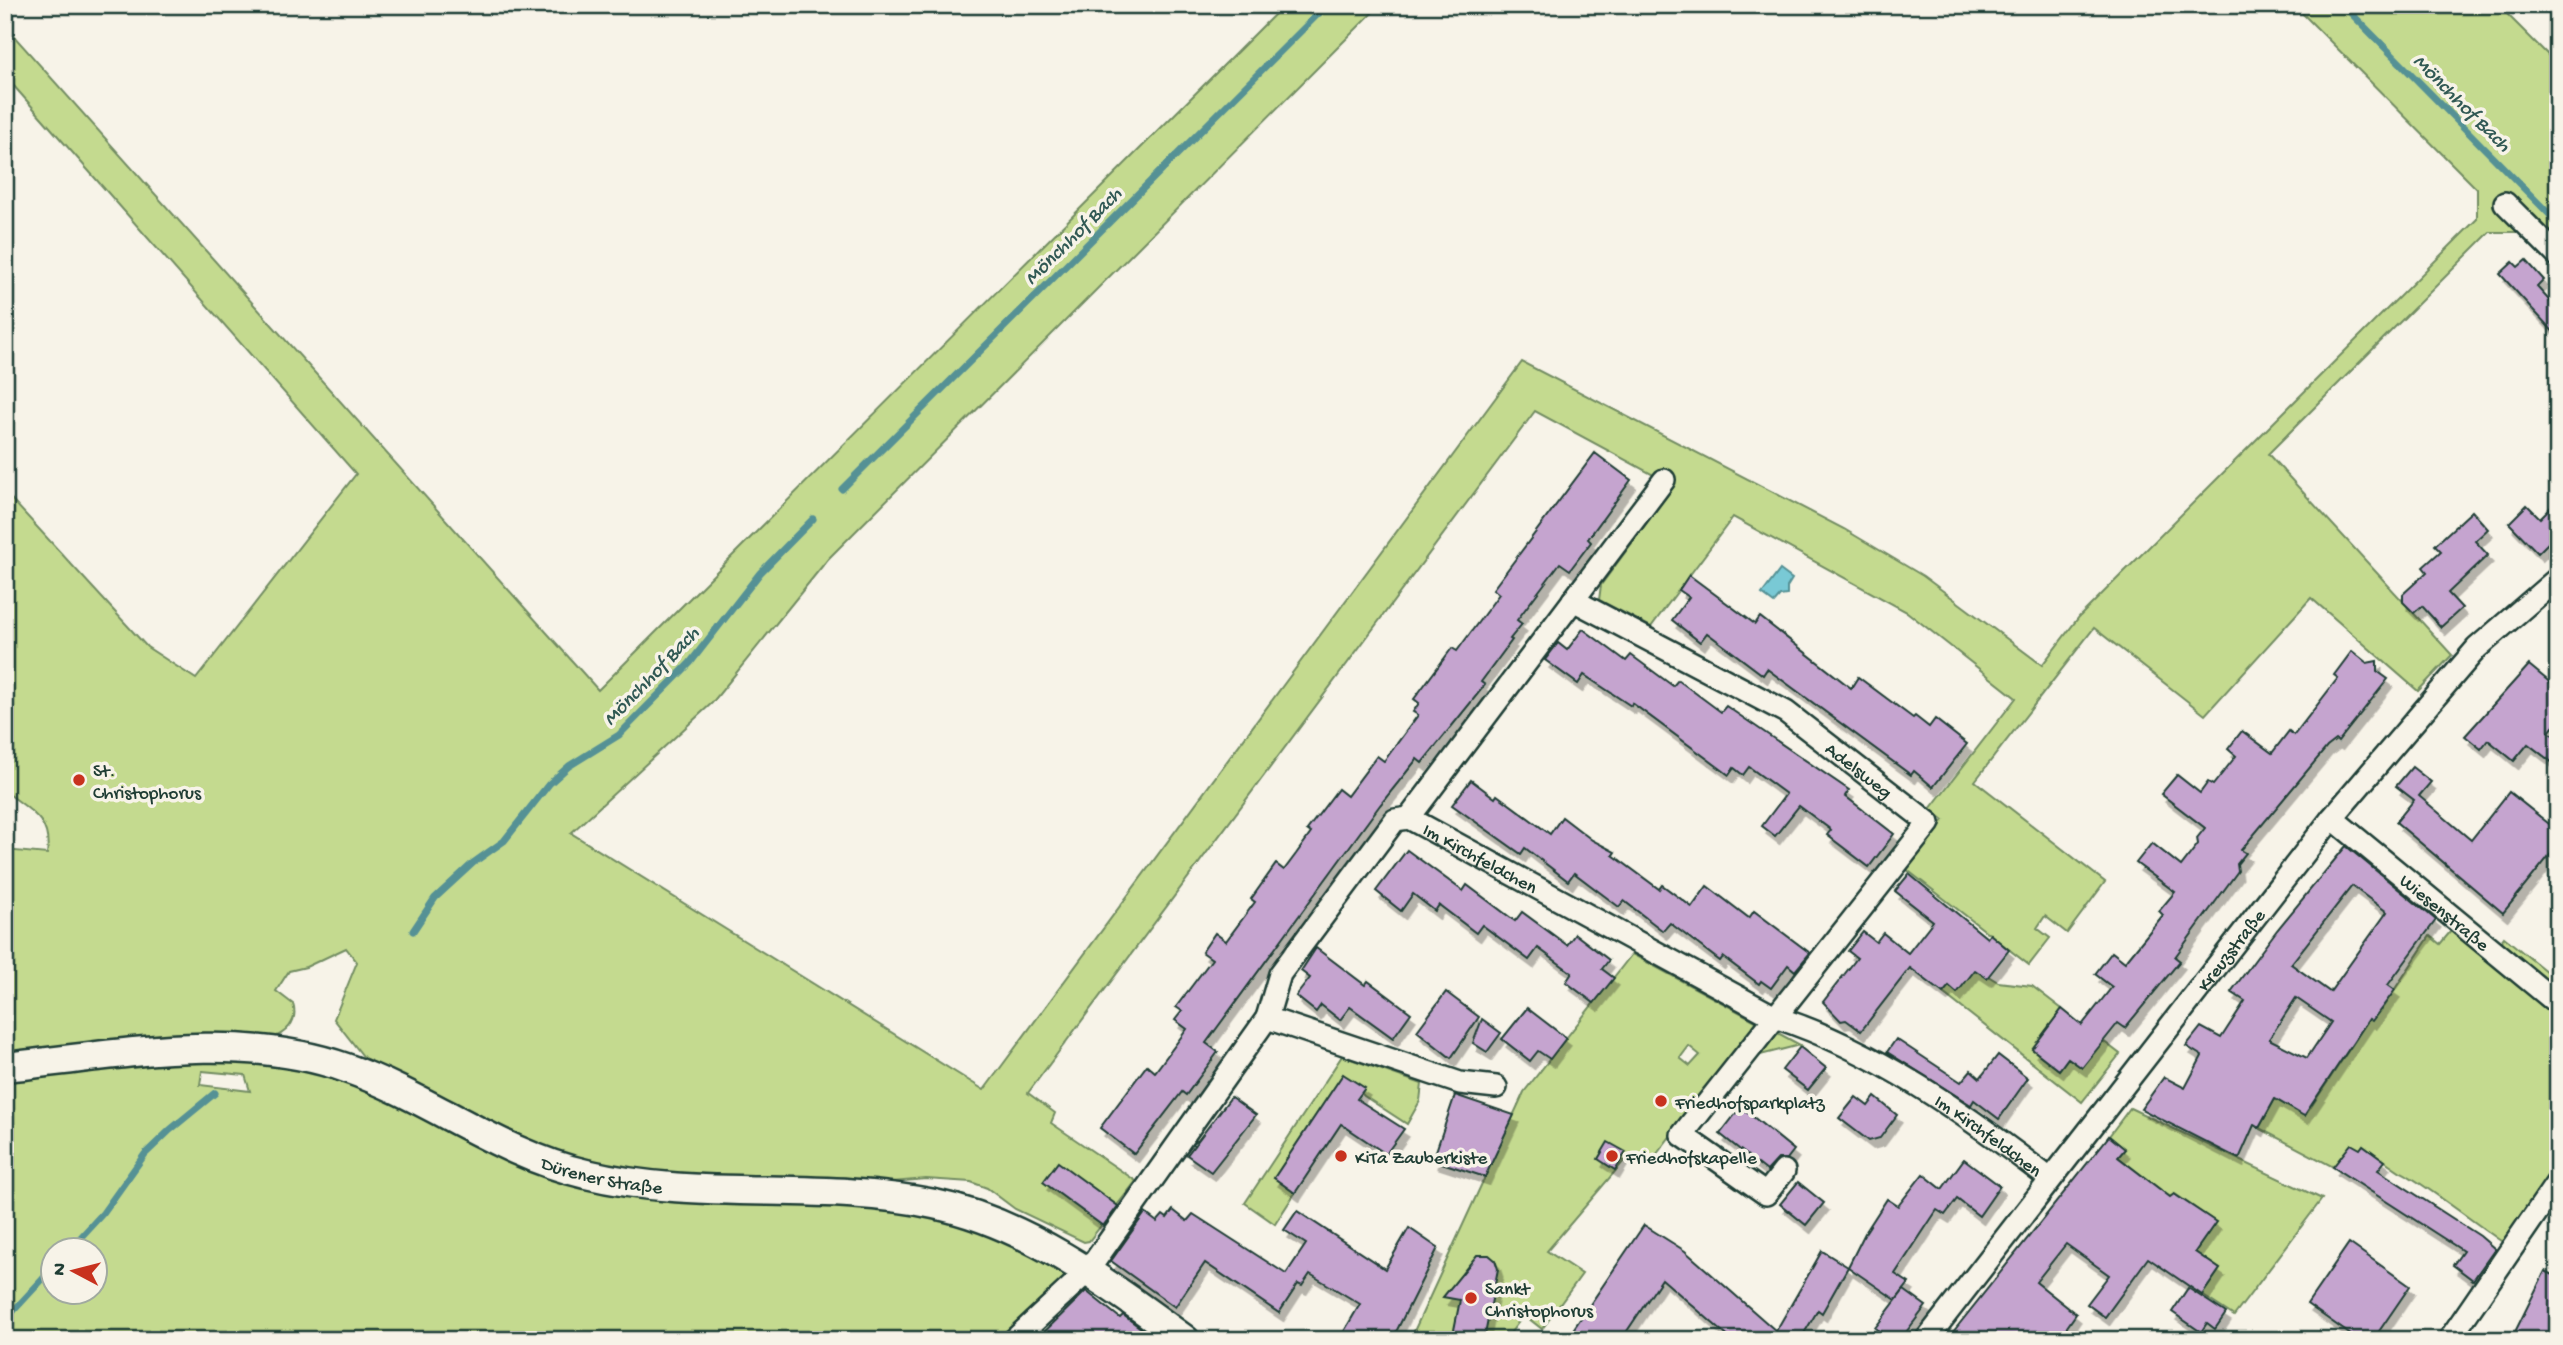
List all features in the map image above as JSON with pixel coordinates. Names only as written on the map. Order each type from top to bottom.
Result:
[{"type":"street","points":[[2505,203],[2558,256]]},
{"type":"street","points":[[1409,818],[1664,480]]},
{"type":"street","name":"Kreuzstraße","points":[[1926,1340],[2332,818],[2477,648],[2558,578]]},
{"type":"street","name":"Adelsweg","points":[[1573,600],[1786,712],[1929,823],[1774,1017]]},
{"type":"street","name":"Im Kirchfeldchen","points":[[1014,1340],[1087,1272],[1268,1018],[1280,974],[1395,820],[1409,818],[1774,1017],[1806,1028],[1918,1085],[2001,1141],[2050,1179]]},
{"type":"street","name":"Wiesenstraße","points":[[2332,818],[2558,1004]]},
{"type":"street","points":[[1774,1017],[1682,1135],[1766,1194],[1784,1171]]},
{"type":"street","points":[[1268,1018],[1460,1083],[1496,1087]]},
{"type":"street","name":"Dürener Straße","points":[[5,1067],[202,1049],[299,1056],[346,1068],[381,1082],[506,1147],[583,1174],[625,1182],[685,1188],[867,1196],[932,1203],[993,1222],[1087,1272],[1185,1340]]},
{"type":"street","points":[[2449,1340],[2558,1181]]},
{"type":"green space","points":[[1284,5],[1380,5],[828,559],[712,703],[571,833],[984,1090],[1522,362],[1844,529],[1923,576],[2042,665],[2079,617],[2477,219],[2477,189],[2294,5],[2498,5],[2558,65],[2558,244],[2520,232],[2490,232],[2268,454],[2452,655],[2418,691],[2311,598],[2205,715],[2094,628],[1975,781],[2105,882],[2067,933],[2045,916],[2037,928],[2050,938],[2029,965],[1906,869],[1944,820],[1930,809],[2016,698],[1907,612],[1733,517],[1651,627],[1599,600],[1601,585],[1674,486],[1535,411],[1028,1093],[1055,1113],[1051,1123],[1136,1181],[1089,1241],[1084,1242],[1015,1209],[987,1188],[971,1182],[926,1179],[859,1185],[616,1170],[526,1144],[366,1060],[334,1019],[357,962],[346,948],[306,967],[289,971],[276,991],[293,1004],[294,1016],[281,1034],[270,1039],[116,1042],[5,1053],[5,850],[47,854],[48,842],[46,832],[37,817],[5,791],[5,492],[147,647],[196,679],[356,474],[5,76],[5,26],[598,690]]},
{"type":"green space","points":[[2451,931],[2558,1018],[2558,1167],[2506,1240],[2501,1241],[2363,1146],[2343,1172],[2259,1128],[2275,1099],[2305,1116],[2356,1039],[2374,1005],[2381,1010],[2430,936],[2440,944]]},
{"type":"green space","points":[[2504,937],[2558,981],[2558,995],[2498,945]]},
{"type":"green space","points":[[1632,954],[1800,1045],[1725,1064],[1647,1167],[1629,1155],[1547,1251],[1582,1274],[1542,1329],[1524,1315],[1505,1340],[1410,1340],[1524,1092]],"holes":[[[1689,1046],[1700,1055],[1690,1066],[1680,1058]]]},
{"type":"green space","points":[[1967,963],[1998,982],[2032,986],[2062,1009],[2032,1049],[2059,1070],[2068,1058],[2082,1068],[2103,1041],[2120,1054],[2082,1102],[1943,993]]},
{"type":"green space","points":[[1342,1056],[1422,1084],[1420,1101],[1407,1124],[1364,1096],[1343,1074],[1274,1178],[1295,1193],[1275,1224],[1245,1203]]},
{"type":"green space","points":[[249,1060],[321,1072],[386,1097],[501,1157],[901,1208],[982,1228],[1062,1270],[1065,1281],[1004,1340],[5,1340],[5,1079],[112,1067]],"holes":[[[202,1071],[245,1075],[250,1091],[200,1085]]]},
{"type":"green space","points":[[2130,1108],[2322,1199],[2234,1316],[2202,1295],[2220,1269],[2195,1252],[2215,1222],[2175,1194],[2170,1197],[2118,1157],[2125,1149],[2109,1136]]},
{"type":"water","points":[[1780,570],[1792,579],[1787,587],[1787,595],[1780,596],[1774,603],[1762,594]]},
{"type":"building","points":[[2526,260],[2544,280],[2537,287],[2558,310],[2558,337],[2500,274],[2513,262],[2518,267]]},
{"type":"building","points":[[1595,453],[1631,480],[1588,539],[1591,542],[1570,570],[1560,563],[1517,620],[1522,624],[1481,682],[1485,685],[1422,763],[1417,759],[1380,805],[1206,1043],[1218,1052],[1186,1095],[1182,1092],[1134,1154],[1100,1128],[1147,1065],[1155,1072],[1187,1029],[1175,1020],[1182,1011],[1176,1007],[1212,959],[1202,952],[1215,933],[1226,941],[1255,902],[1251,899],[1276,864],[1284,870],[1311,833],[1307,830],[1338,789],[1347,796],[1377,756],[1384,761],[1418,715],[1413,712],[1419,703],[1414,699],[1452,648],[1457,651],[1499,594],[1493,589]]},
{"type":"building","points":[[2558,500],[2558,533],[2538,553],[2509,523],[2527,505],[2540,518]]},
{"type":"building","points":[[2472,511],[2488,529],[2475,541],[2488,555],[2448,593],[2462,608],[2441,627],[2422,606],[2414,613],[2403,602],[2403,594],[2427,572],[2423,567],[2441,551],[2435,545]]},
{"type":"building","points":[[1689,575],[1755,624],[1760,617],[1851,688],[1858,677],[1913,718],[1915,716],[1929,727],[1935,719],[1967,744],[1933,787],[1914,771],[1911,775],[1767,669],[1763,675],[1707,633],[1700,642],[1672,620],[1689,597],[1679,590]]},
{"type":"building","points":[[1583,629],[1626,661],[1631,655],[1673,686],[1678,680],[1721,712],[1726,706],[1849,790],[1845,796],[1894,834],[1869,867],[1827,835],[1831,830],[1799,806],[1775,836],[1762,826],[1786,794],[1749,767],[1743,775],[1734,768],[1729,775],[1632,703],[1631,706],[1584,675],[1578,684],[1545,660],[1558,643],[1567,650]]},
{"type":"building","points":[[2352,651],[2367,663],[2377,661],[2377,671],[2388,679],[2338,742],[2336,740],[2327,747],[2241,850],[2246,853],[2237,864],[2238,871],[2175,957],[2180,961],[2125,1028],[2118,1023],[2082,1068],[2068,1058],[2059,1070],[2032,1049],[2062,1009],[2082,1025],[2112,987],[2095,974],[2112,952],[2125,962],[2163,915],[2159,911],[2175,892],[2136,863],[2152,843],[2181,866],[2198,844],[2197,838],[2205,828],[2161,794],[2177,775],[2200,793],[2208,782],[2213,785],[2236,756],[2228,749],[2242,731],[2272,753],[2289,731],[2294,735],[2338,678],[2334,675]]},
{"type":"building","points":[[2529,665],[2558,689],[2558,721],[2549,732],[2558,739],[2558,767],[2528,744],[2514,761],[2488,740],[2481,749],[2465,736]]},
{"type":"building","points":[[2412,767],[2431,782],[2419,796],[2471,840],[2509,792],[2558,831],[2558,845],[2503,913],[2396,822],[2414,800],[2396,786]]},
{"type":"building","points":[[1471,780],[1495,798],[1497,795],[1550,834],[1562,817],[1592,840],[1615,852],[1613,855],[1659,889],[1662,885],[1692,907],[1707,886],[1749,918],[1754,911],[1810,953],[1795,971],[1788,965],[1771,988],[1761,981],[1759,984],[1723,957],[1720,961],[1670,923],[1663,931],[1624,901],[1619,907],[1574,873],[1568,881],[1525,848],[1521,854],[1452,805]]},
{"type":"building","points":[[2346,846],[2436,920],[2388,985],[2395,990],[2372,1021],[2369,1019],[2304,1116],[2275,1099],[2259,1128],[2254,1125],[2239,1159],[2141,1109],[2164,1077],[2185,1088],[2202,1056],[2186,1046],[2201,1027],[2221,1038],[2245,1001],[2231,992],[2277,930]],"holes":[[[2352,886],[2387,912],[2330,992],[2291,964]],[[2296,998],[2331,1022],[2307,1058],[2269,1039]]]},
{"type":"building","points":[[1407,850],[1463,891],[1467,885],[1515,921],[1522,912],[1567,945],[1575,934],[1609,960],[1602,969],[1614,978],[1594,1003],[1566,982],[1572,973],[1538,948],[1529,960],[1482,925],[1476,933],[1439,905],[1435,911],[1413,894],[1401,911],[1376,891]]},
{"type":"building","points":[[1909,874],[1987,938],[1990,934],[2009,950],[1987,978],[1975,970],[1957,993],[1949,986],[1943,993],[1910,968],[1861,1031],[1846,1020],[1841,1021],[1823,1002],[1857,958],[1848,951],[1863,932],[1876,942],[1883,933],[1908,953],[1933,921],[1895,891]]},
{"type":"building","points":[[1316,948],[1365,985],[1368,981],[1411,1013],[1393,1038],[1350,1007],[1340,1020],[1321,1005],[1316,1012],[1296,996],[1310,978],[1301,971]]},
{"type":"building","points":[[1446,992],[1479,1017],[1451,1058],[1417,1031]]},
{"type":"building","points":[[1527,1008],[1566,1038],[1550,1059],[1538,1051],[1530,1061],[1502,1039]]},
{"type":"building","points":[[1482,1019],[1501,1033],[1487,1052],[1473,1043]]},
{"type":"building","points":[[1896,1039],[1961,1082],[1971,1070],[1980,1078],[1998,1055],[2028,1078],[1999,1119],[1974,1100],[1971,1105],[1887,1052]]},
{"type":"building","points":[[1800,1047],[1826,1068],[1808,1090],[1782,1070]]},
{"type":"building","points":[[1343,1074],[1365,1088],[1357,1099],[1404,1129],[1386,1154],[1341,1124],[1295,1193],[1274,1178]]},
{"type":"building","points":[[1455,1095],[1514,1115],[1485,1177],[1433,1160]]},
{"type":"building","points":[[1231,1097],[1256,1115],[1211,1172],[1187,1155]]},
{"type":"building","points":[[1856,1097],[1868,1106],[1875,1097],[1897,1115],[1880,1138],[1869,1141],[1839,1118]]},
{"type":"building","points":[[1741,1107],[1794,1150],[1787,1159],[1778,1159],[1767,1171],[1720,1134]]},
{"type":"building","points":[[2109,1136],[2125,1149],[2118,1157],[2170,1197],[2174,1194],[2216,1222],[2195,1252],[2220,1269],[2202,1295],[2148,1258],[2105,1317],[2087,1304],[2109,1275],[2066,1244],[2036,1282],[2076,1314],[2058,1340],[2033,1340],[2026,1335],[2023,1340],[1963,1340],[1953,1332]]},
{"type":"building","name":"Friedhofskapelle","points":[[1608,1142],[1626,1152],[1615,1170],[1598,1159]]},
{"type":"building","points":[[2351,1144],[2360,1149],[2363,1145],[2385,1161],[2378,1170],[2480,1236],[2495,1249],[2473,1280],[2453,1265],[2463,1251],[2333,1167]]},
{"type":"building","points":[[1964,1159],[2000,1186],[1979,1216],[1957,1199],[1945,1215],[1937,1210],[1895,1274],[1909,1283],[1896,1300],[1848,1267],[1865,1233],[1887,1199],[1898,1206],[1923,1174],[1942,1189]]},
{"type":"building","points":[[1058,1162],[1118,1206],[1103,1226],[1043,1182]]},
{"type":"building","points":[[1798,1182],[1824,1203],[1806,1225],[1780,1204]]},
{"type":"building","points":[[1173,1210],[1187,1221],[1193,1214],[1286,1274],[1306,1244],[1284,1230],[1297,1211],[1385,1269],[1409,1228],[1438,1248],[1392,1340],[1339,1340],[1360,1304],[1310,1274],[1302,1286],[1298,1284],[1279,1313],[1205,1263],[1175,1307],[1111,1261],[1145,1213],[1157,1222],[1163,1215],[1167,1218]]},
{"type":"building","points":[[1644,1225],[1685,1251],[1776,1331],[1822,1251],[1848,1267],[1822,1313],[1818,1310],[1800,1340],[1732,1340],[1662,1279],[1621,1340],[1566,1340]]},
{"type":"building","points":[[2349,1243],[2410,1286],[2373,1340],[2358,1340],[2307,1304]]},
{"type":"building","name":"Sankt Christophorus","points":[[1477,1255],[1489,1255],[1495,1260],[1498,1269],[1484,1340],[1452,1340],[1460,1300],[1443,1297]]},
{"type":"building","points":[[2545,1271],[2558,1277],[2558,1340],[2511,1340]]},
{"type":"building","points":[[2188,1288],[2226,1313],[2215,1329],[2207,1323],[2201,1332],[2172,1312]]},
{"type":"building","points":[[1904,1290],[1926,1306],[1900,1340],[1891,1340],[1875,1328]]},
{"type":"building","points":[[1086,1291],[1120,1318],[1123,1315],[1157,1340],[1036,1340]]},
{"type":"waterway","name":"Mönchhof Bach","points":[[842,489],[1327,5]]},
{"type":"waterway","name":"Mönchhof Bach","points":[[2343,5],[2558,223]]},
{"type":"waterway","name":"Mönchhof Bach","points":[[413,931],[435,898],[473,863],[504,841],[549,784],[569,766],[619,735],[690,663],[760,573],[813,519]]},
{"type":"waterway","name":"Mönchhof Bach","points":[[82,1236],[103,1213],[145,1154],[215,1093]]},
{"type":"waterway","name":"Mönchhof Bach","points":[[5,1320],[38,1284]]},
{"type":"place","name":"St. Christophorus","points":[[79,780]]},
{"type":"place","name":"Friedhofsparkplatz","points":[[1661,1101]]},
{"type":"place","name":"KiTa Zauberkiste","points":[[1341,1156]]},
{"type":"place","name":"Friedhofskapelle","points":[[1612,1156]]},
{"type":"place","name":"Sankt Christophorus","points":[[1471,1298]]}]
